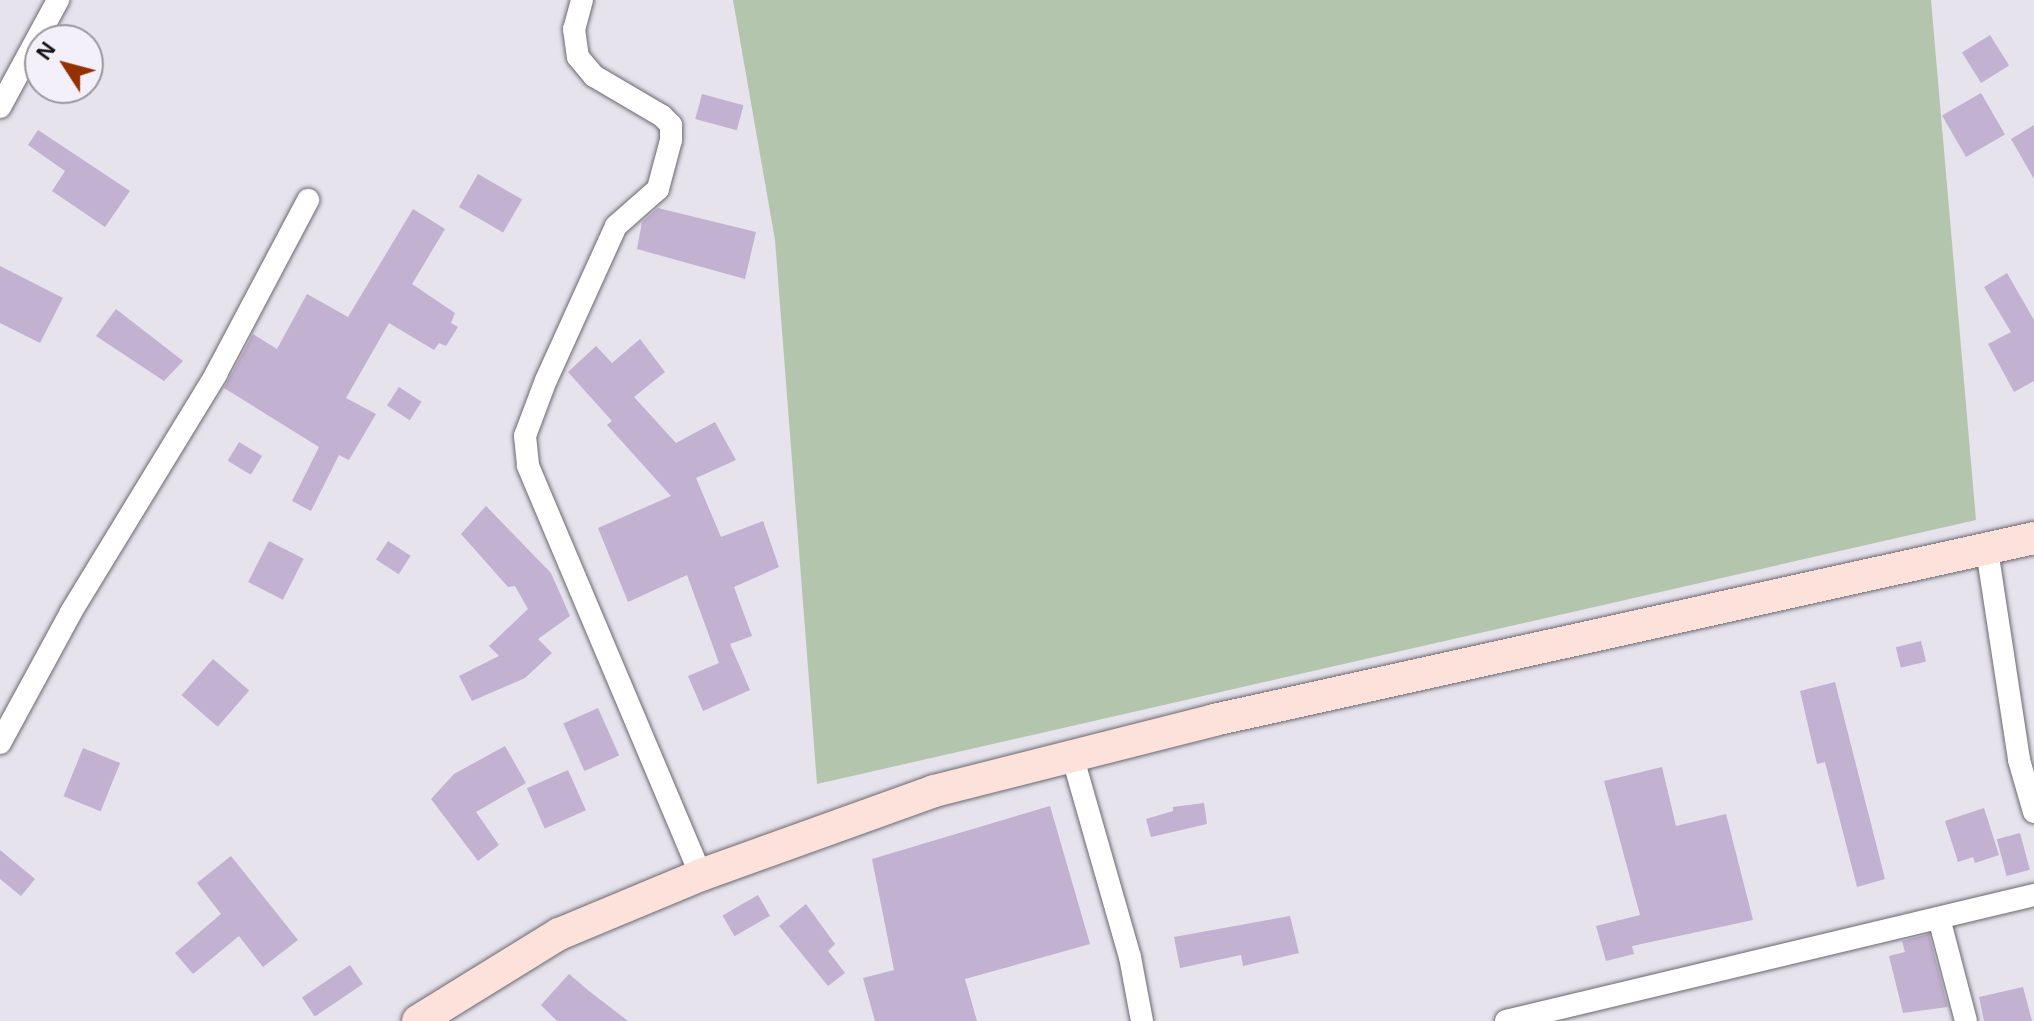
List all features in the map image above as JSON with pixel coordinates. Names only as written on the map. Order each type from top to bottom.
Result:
[{"type":"street","points":[[0,107],[58,0]]},
{"type":"street","points":[[582,0],[574,29],[578,57],[594,76],[662,116],[671,125],[671,140],[658,189],[616,226],[546,380],[525,436],[528,466],[701,875]]},
{"type":"street","points":[[0,743],[71,612],[216,374],[308,200]]},
{"type":"street","points":[[418,1021],[559,934],[701,875],[934,791],[1072,755],[1545,644],[2034,538]]},
{"type":"street","points":[[1987,550],[2019,760],[2034,812]]},
{"type":"street","points":[[1072,755],[1130,957],[1142,1021]]},
{"type":"street","points":[[1506,1021],[2034,895]]},
{"type":"street","points":[[1939,918],[1966,1021]]},
{"type":"green space","points":[[733,0],[1931,0],[1976,520],[817,784],[775,240]]},
{"type":"building","points":[[1990,35],[2009,66],[1981,83],[1962,52]]},
{"type":"building","points":[[1981,93],[2005,135],[1966,157],[1942,116]]},
{"type":"building","points":[[702,94],[744,105],[737,130],[695,119]]},
{"type":"building","points":[[2034,125],[2034,179],[2011,139]]},
{"type":"building","points":[[38,130],[130,191],[105,227],[52,191],[65,171],[28,145]]},
{"type":"building","points":[[478,174],[522,199],[503,232],[459,207]]},
{"type":"building","points":[[658,208],[756,232],[745,279],[637,249],[642,222]]},
{"type":"building","points":[[413,209],[445,229],[412,284],[455,313],[451,323],[458,327],[446,346],[439,343],[434,350],[389,323],[346,398],[376,414],[349,460],[339,455],[311,511],[292,501],[319,447],[224,388],[253,334],[277,349],[307,294],[348,317]]},
{"type":"building","points":[[0,266],[63,298],[40,343],[0,323]]},
{"type":"building","points":[[2007,273],[2034,320],[2034,381],[2014,392],[1988,344],[2011,332],[1984,287]]},
{"type":"building","points":[[116,309],[183,361],[164,381],[96,336]]},
{"type":"building","points":[[640,339],[665,372],[634,397],[676,443],[715,422],[736,460],[696,478],[721,537],[763,521],[779,567],[734,587],[752,636],[730,644],[750,690],[703,711],[688,676],[719,663],[687,575],[628,602],[598,528],[671,496],[607,425],[612,421],[568,372],[596,346],[612,363]]},
{"type":"building","points":[[399,387],[422,402],[410,420],[387,405]]},
{"type":"building","points":[[239,442],[262,456],[251,475],[228,461]]},
{"type":"building","points":[[486,506],[551,573],[570,616],[538,639],[552,653],[525,678],[472,701],[459,676],[499,656],[489,646],[528,609],[515,586],[508,587],[461,534]]},
{"type":"building","points":[[269,541],[304,559],[283,600],[248,582]]},
{"type":"building","points":[[388,541],[411,556],[399,574],[376,559]]},
{"type":"building","points":[[1921,641],[1926,661],[1901,668],[1896,647]]},
{"type":"building","points":[[213,659],[249,690],[218,727],[182,695]]},
{"type":"building","points":[[1835,682],[1885,879],[1857,887],[1825,762],[1817,764],[1800,691]]},
{"type":"building","points":[[598,708],[619,756],[584,771],[563,723]]},
{"type":"building","points":[[505,746],[526,783],[476,812],[499,845],[478,861],[431,799],[454,774]]},
{"type":"building","points":[[83,748],[120,763],[101,811],[64,796]]},
{"type":"building","points":[[1662,767],[1676,826],[1726,814],[1753,920],[1632,946],[1634,954],[1606,961],[1596,926],[1640,915],[1604,781]]},
{"type":"building","points":[[568,770],[586,810],[545,828],[527,788]]},
{"type":"building","points":[[1204,803],[1207,824],[1151,837],[1146,819],[1173,811],[1173,807]]},
{"type":"building","points":[[1050,806],[1090,944],[965,979],[977,1021],[875,1021],[863,978],[894,970],[872,859]]},
{"type":"building","points":[[1984,808],[1999,855],[1975,863],[1973,857],[1958,862],[1945,821]]},
{"type":"building","points":[[2020,833],[2030,870],[2007,876],[1997,839]]},
{"type":"building","points":[[0,850],[35,879],[21,896],[0,879]]},
{"type":"building","points":[[231,856],[298,940],[263,967],[239,936],[193,974],[175,953],[221,914],[197,883]]},
{"type":"building","points":[[758,895],[770,916],[734,936],[722,915]]},
{"type":"building","points":[[806,904],[835,944],[828,951],[845,973],[828,986],[779,926]]},
{"type":"building","points":[[1290,916],[1299,953],[1243,966],[1241,955],[1180,968],[1174,937]]},
{"type":"building","points":[[1929,934],[1948,1007],[1903,1013],[1889,956],[1905,952],[1902,941]]},
{"type":"building","points":[[350,965],[363,984],[315,1017],[302,997]]},
{"type":"building","points":[[569,974],[628,1021],[557,1021],[541,1005]]},
{"type":"building","points":[[2023,987],[2032,1021],[1984,1021],[1979,997]]}]
